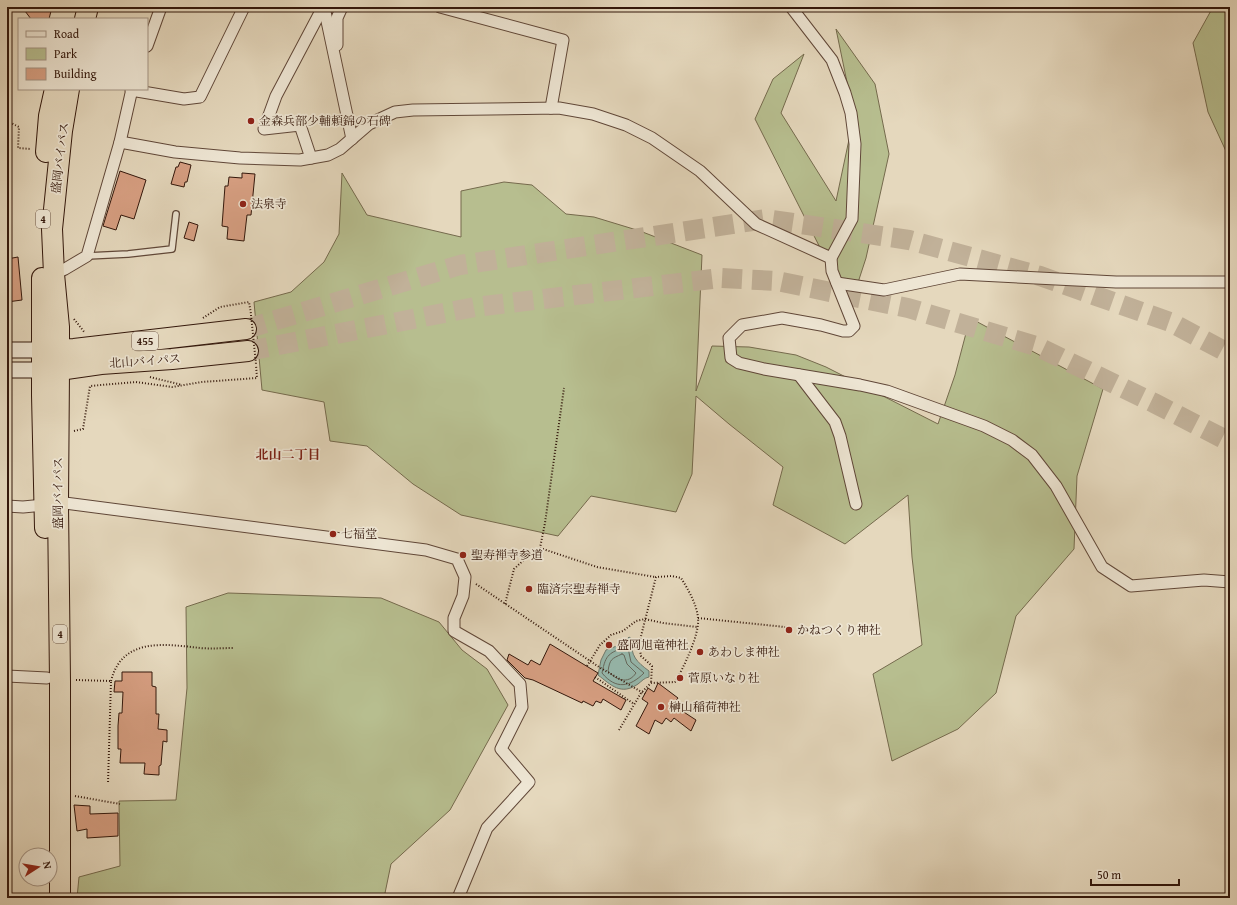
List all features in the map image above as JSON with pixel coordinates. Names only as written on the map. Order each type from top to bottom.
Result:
[{"type":"highway","points":[[72,18],[74,7]]},
{"type":"highway","points":[[85,18],[88,7]]},
{"type":"highway","name":"盛岡バイパス","points":[[49,847],[48,678],[51,504],[51,350],[42,259],[49,116],[55,90]]},
{"type":"highway","name":"盛岡バイパス","points":[[51,350],[59,326],[54,274],[52,229],[62,131],[69,90]]},
{"type":"highway","name":"北山バイパス","points":[[51,350],[249,322]]},
{"type":"highway","name":"北山バイパス","points":[[51,370],[101,364],[172,359],[252,358]]},
{"type":"highway","name":"盛岡バイパス","points":[[51,504],[60,793],[60,898]]},
{"type":"highway","points":[[49,887],[49,898]]},
{"type":"street","points":[[148,43],[161,7]]},
{"type":"street","points":[[54,274],[87,256],[120,142],[132,90],[184,99],[200,97],[244,7]]},
{"type":"street","points":[[324,7],[352,139]]},
{"type":"street","points":[[310,158],[300,125],[264,129],[276,96],[324,7]]},
{"type":"street","points":[[338,70],[337,18],[342,7]]},
{"type":"street","points":[[440,7],[563,40],[551,108]]},
{"type":"street","points":[[791,7],[832,60],[845,92],[851,113],[855,144],[852,220],[831,258],[832,271],[854,326],[850,330],[843,332],[821,325],[782,318],[742,324],[729,338],[731,358],[739,363],[887,391],[984,426],[1012,440],[1032,455],[1056,486],[1102,567],[1131,586],[1204,580],[1230,582]]},
{"type":"street","points":[[120,142],[175,152],[240,158],[300,160],[328,155],[340,149],[369,124],[395,112],[413,110],[559,108],[593,114],[626,125],[652,138],[700,171],[756,224],[831,258]]},
{"type":"street","points":[[837,283],[884,290],[960,274],[1116,282],[1230,282]]},
{"type":"street","points":[[7,350],[51,350]]},
{"type":"street","points":[[7,370],[51,370]]},
{"type":"street","points":[[799,375],[835,422],[840,436],[856,504]]},
{"type":"street","points":[[7,506],[23,507],[65,504],[426,550],[457,559],[465,577],[463,596],[454,618],[454,631],[488,651],[520,684],[522,707],[501,749],[529,782],[487,828],[458,898]]},
{"type":"street","points":[[7,676],[48,678]]},
{"type":"lane","points":[[87,256],[128,254],[172,248],[176,214]]},
{"type":"path","points":[[7,121],[19,127],[18,148],[33,149]]},
{"type":"path","points":[[71,432],[82,429],[90,386],[136,382],[172,387],[202,382],[257,378],[252,358],[249,302],[220,307],[198,322]]},
{"type":"path","points":[[73,318],[89,337]]},
{"type":"path","points":[[144,376],[184,386]]},
{"type":"path","points":[[505,604],[514,569],[529,555],[540,548],[545,523],[564,388]]},
{"type":"path","points":[[540,548],[597,567],[656,577],[672,576],[681,578],[689,589],[698,618],[697,627],[689,654],[681,673],[675,682],[651,683]]},
{"type":"path","points":[[465,577],[599,667],[644,694]]},
{"type":"path","points":[[619,730],[641,693],[651,683],[652,666],[641,656],[639,644],[656,577]]},
{"type":"path","points":[[698,618],[785,627]]},
{"type":"path","points":[[587,666],[600,645],[611,634],[624,631],[636,621],[645,619],[663,623],[697,627]]},
{"type":"path","points":[[108,783],[111,681],[116,667],[121,660],[141,647],[160,644],[213,649],[234,648]]},
{"type":"path","points":[[596,677],[634,704]]},
{"type":"path","points":[[74,680],[111,681]]},
{"type":"path","points":[[60,793],[120,804]]},
{"type":"green space","points":[[1213,7],[1230,7],[1230,160],[1208,112],[1193,43]]},
{"type":"green space","points":[[836,29],[875,84],[889,154],[866,258],[850,307],[755,119],[773,79],[804,54],[781,113],[836,201],[854,116]]},
{"type":"green space","points":[[342,173],[367,215],[461,237],[461,191],[504,182],[532,185],[566,214],[594,217],[640,231],[702,255],[696,391],[712,346],[749,347],[796,355],[826,367],[938,424],[955,375],[970,318],[1103,389],[1077,476],[1074,549],[1016,616],[996,693],[958,729],[892,761],[873,674],[922,645],[912,557],[908,495],[845,544],[773,505],[783,467],[696,396],[692,474],[676,512],[591,496],[558,536],[461,515],[413,484],[367,446],[330,441],[324,402],[262,390],[254,302],[291,292],[324,262],[339,234]]},
{"type":"green space","points":[[228,593],[381,598],[439,622],[462,650],[487,669],[508,705],[450,810],[391,864],[384,898],[77,898],[79,877],[120,866],[119,801],[176,800],[187,688],[186,607]]},
{"type":"water","points":[[629,637],[632,639],[632,650],[635,658],[649,671],[649,677],[626,689],[616,688],[598,675],[601,660],[606,650],[622,644]]},
{"type":"building","points":[[22,7],[52,7],[49,18],[30,18]]},
{"type":"building","points":[[180,162],[191,165],[187,182],[185,182],[184,187],[171,184],[176,167],[178,167]]},
{"type":"building","points":[[120,171],[146,180],[134,219],[121,215],[116,230],[103,226]]},
{"type":"building","points":[[242,173],[255,174],[251,215],[247,215],[244,241],[227,239],[228,227],[222,226],[225,186],[228,186],[229,177],[242,178]]},
{"type":"building","points":[[189,222],[198,225],[194,241],[184,238]]},
{"type":"building","points":[[18,257],[22,300],[7,302],[7,259]]},
{"type":"building","points":[[550,644],[598,673],[593,681],[626,700],[621,710],[603,699],[601,703],[596,701],[593,706],[583,701],[582,703],[533,680],[525,678],[507,660],[509,654],[528,665],[531,660],[540,665]]},
{"type":"building","points":[[122,672],[152,672],[152,686],[156,687],[156,714],[159,714],[158,729],[167,730],[167,742],[163,741],[159,775],[144,774],[145,763],[120,763],[121,749],[118,749],[118,726],[119,713],[122,713],[123,692],[114,692],[115,681],[122,681]]},
{"type":"building","name":"榊山稲荷神社","points":[[658,683],[678,698],[673,705],[696,720],[691,731],[674,718],[671,722],[666,718],[662,724],[655,720],[649,734],[636,726],[648,703],[642,699],[648,688],[654,692]]},
{"type":"building","points":[[74,805],[90,806],[90,814],[118,813],[118,836],[87,838],[87,829],[77,831]]},
{"type":"tunnel","points":[[246,329],[460,265],[766,219],[909,240],[1040,276],[1170,322],[1230,354]]},
{"type":"tunnel","points":[[248,351],[475,307],[721,278],[777,281],[908,308],[1036,346],[1154,403],[1230,442]]},
{"type":"place","name":"金森兵部少輔頼錦の石碑","points":[[251,121]]},
{"type":"place","name":"法泉寺","points":[[243,204]]},
{"type":"place","name":"七福堂","points":[[333,534]]},
{"type":"place","name":"聖寿禅寺参道","points":[[463,555]]},
{"type":"place","name":"臨済宗聖寿禅寺","points":[[529,589]]},
{"type":"place","name":"かねつくり神社","points":[[789,630]]},
{"type":"place","name":"盛岡旭竜神社","points":[[609,645]]},
{"type":"place","name":"あわしま神社","points":[[700,652]]},
{"type":"place","name":"菅原いなり社","points":[[680,678]]},
{"type":"place","name":"榊山稲荷神社","points":[[661,707]]},
{"type":"district","name":"北山二丁目","points":[[288,454]]}]
